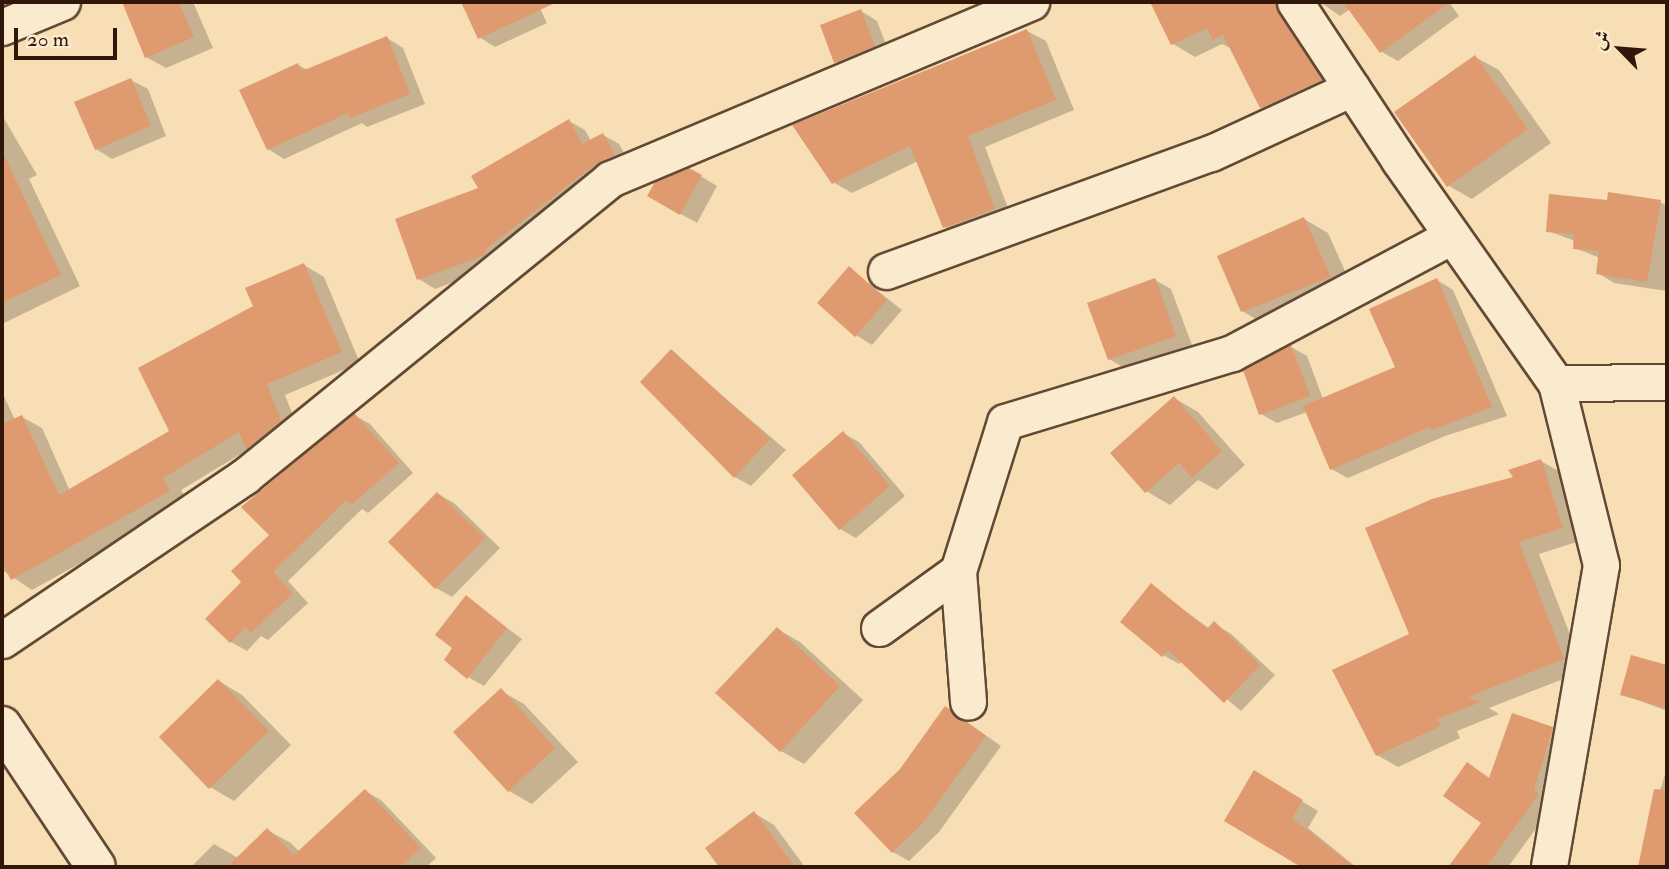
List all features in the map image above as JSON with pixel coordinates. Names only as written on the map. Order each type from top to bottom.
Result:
[{"type":"street","points":[[2,27],[62,2]]},
{"type":"street","points":[[2,640],[245,476],[610,179],[1031,2]]},
{"type":"street","points":[[1295,2],[1452,236],[1556,383],[1601,565],[1549,867]]},
{"type":"street","points":[[886,271],[1210,153],[1352,88]]},
{"type":"street","points":[[968,702],[958,571],[1005,422],[1232,354],[1452,236]]},
{"type":"street","points":[[1556,383],[1667,382]]},
{"type":"street","points":[[879,628],[958,571]]},
{"type":"street","points":[[2,726],[96,867]]},
{"type":"building","points":[[122,2],[179,2],[194,37],[145,58]]},
{"type":"building","points":[[461,2],[557,2],[478,39]]},
{"type":"building","points":[[1150,2],[1275,2],[1322,80],[1260,108],[1223,35],[1213,40],[1207,28],[1171,45]]},
{"type":"building","points":[[1343,2],[1450,2],[1380,53]]},
{"type":"building","points":[[861,9],[875,46],[834,63],[820,25]]},
{"type":"building","points":[[1027,29],[1056,100],[968,136],[995,209],[943,228],[910,146],[832,184],[792,125]]},
{"type":"building","points":[[387,36],[410,94],[350,118],[348,113],[267,150],[239,90],[298,63],[302,71]]},
{"type":"building","points":[[1475,55],[1528,129],[1447,187],[1394,112]]},
{"type":"building","points":[[131,78],[151,126],[95,150],[74,102]]},
{"type":"building","points":[[569,119],[582,144],[603,133],[615,155],[597,163],[486,249],[485,255],[417,280],[395,219],[478,188],[471,176]]},
{"type":"building","points":[[2,151],[61,275],[2,303]]},
{"type":"building","points":[[689,168],[702,175],[680,215],[647,196],[655,182]]},
{"type":"building","points":[[1608,192],[1661,200],[1647,282],[1596,274],[1599,251],[1573,249],[1574,234],[1546,232],[1549,194],[1607,200]]},
{"type":"building","points":[[1304,217],[1331,277],[1241,312],[1217,256]]},
{"type":"building","points":[[304,263],[342,352],[267,384],[281,421],[246,449],[239,432],[163,478],[170,491],[11,580],[2,563],[2,424],[22,415],[59,495],[169,431],[138,368],[253,306],[245,288]]},
{"type":"building","points":[[849,266],[887,300],[855,337],[817,303]]},
{"type":"building","points":[[1155,278],[1176,336],[1108,360],[1087,303]]},
{"type":"building","points":[[1437,278],[1492,407],[1432,430],[1430,427],[1330,470],[1303,406],[1395,367],[1369,309]]},
{"type":"building","points":[[1291,345],[1310,396],[1259,415],[1243,370]]},
{"type":"building","points":[[671,349],[770,439],[734,478],[640,382]]},
{"type":"building","points":[[1174,396],[1222,451],[1192,478],[1179,463],[1145,493],[1110,453]]},
{"type":"building","points":[[354,413],[399,463],[351,505],[346,500],[273,572],[293,593],[251,633],[246,627],[230,643],[205,619],[241,582],[231,571],[269,535],[241,507]]},
{"type":"building","points":[[843,431],[890,486],[839,530],[792,475]]},
{"type":"building","points":[[1541,459],[1563,528],[1519,542],[1564,659],[1468,697],[1481,702],[1437,719],[1441,726],[1376,756],[1332,670],[1409,634],[1365,528],[1432,499],[1513,477],[1508,470]]},
{"type":"building","points":[[437,492],[485,538],[435,589],[388,542]]},
{"type":"building","points":[[1151,583],[1207,629],[1214,621],[1260,665],[1224,703],[1168,650],[1162,657],[1120,622]]},
{"type":"building","points":[[466,595],[507,628],[467,679],[444,660],[452,648],[435,635]]},
{"type":"building","points":[[777,627],[840,686],[780,752],[715,693]]},
{"type":"building","points":[[1631,655],[1667,665],[1667,708],[1620,695]]},
{"type":"building","points":[[218,679],[269,731],[209,789],[159,737]]},
{"type":"building","points":[[501,688],[555,748],[508,792],[453,732]]},
{"type":"building","points":[[945,706],[986,736],[923,823],[892,853],[854,813],[900,769]]},
{"type":"building","points":[[1512,713],[1553,727],[1534,790],[1539,794],[1486,867],[1448,867],[1481,823],[1443,796],[1467,762],[1489,778]]},
{"type":"building","points":[[1254,770],[1303,800],[1292,818],[1354,867],[1301,867],[1224,821]]},
{"type":"building","points":[[365,789],[421,848],[400,867],[227,867],[267,828],[294,855]]},
{"type":"building","points":[[1654,789],[1667,790],[1667,867],[1638,867]]},
{"type":"building","points":[[754,811],[795,867],[719,867],[705,848]]}]
